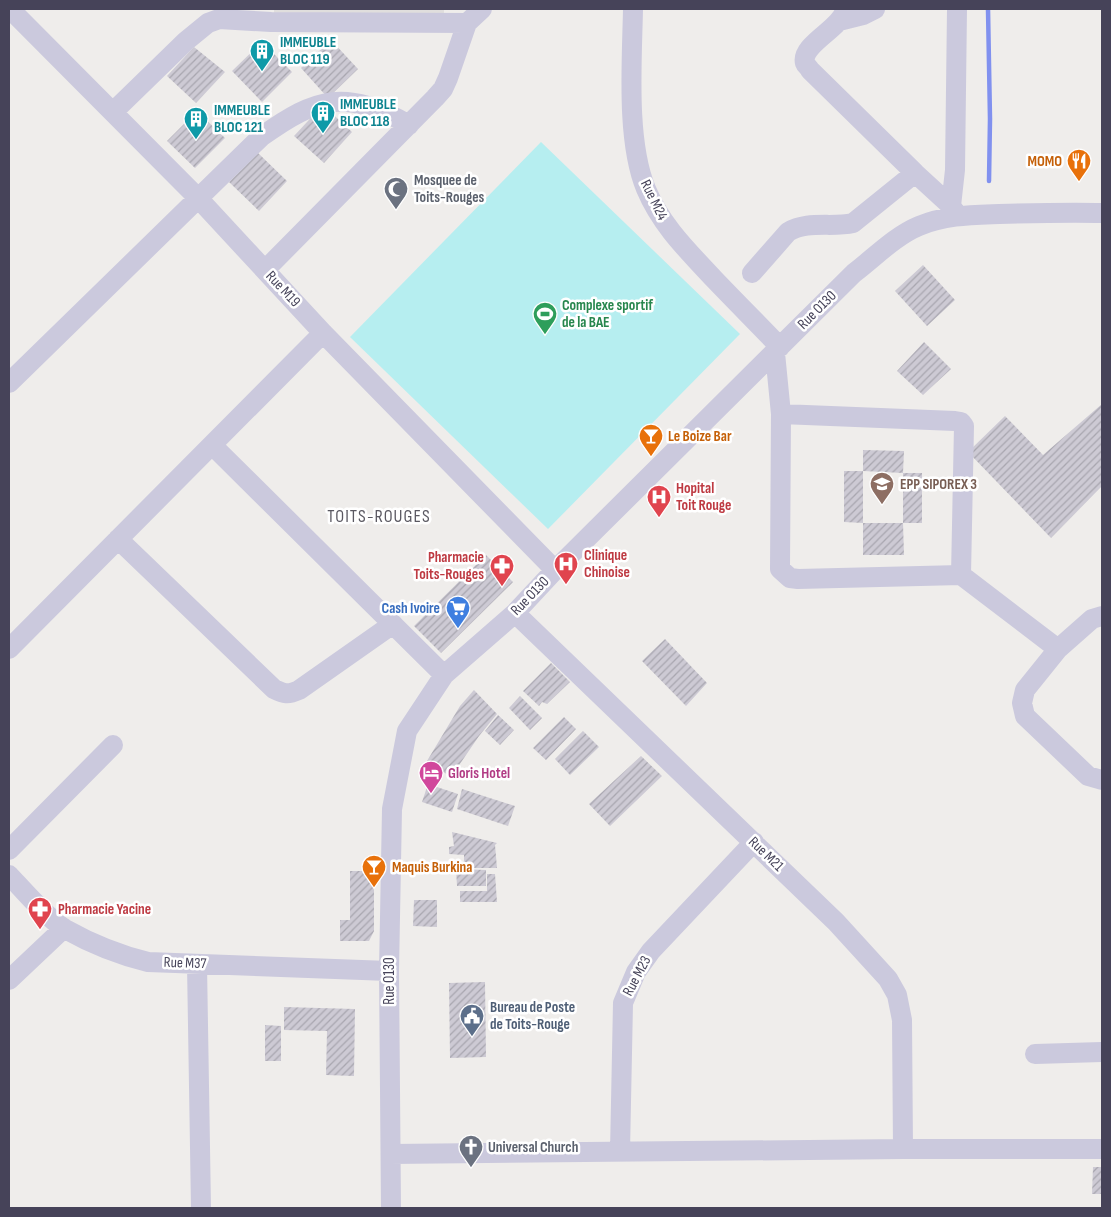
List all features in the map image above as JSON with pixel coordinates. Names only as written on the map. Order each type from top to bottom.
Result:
[{"type":"street","name":"Rue M19","points":[[10,9],[198,198],[323,333],[555,570]]},
{"type":"street","points":[[113,112],[208,22],[219,19],[271,15],[459,18],[482,9]]},
{"type":"street","name":"Rue M24","points":[[633,9],[632,102],[637,159],[646,188],[659,216],[680,243],[777,350]]},
{"type":"street","points":[[875,9],[864,15],[842,15],[810,48],[806,55],[805,63],[954,211]]},
{"type":"street","points":[[954,211],[957,9]]},
{"type":"street","points":[[265,270],[443,89],[459,18]]},
{"type":"street","points":[[9,383],[261,137],[297,115],[322,104],[350,101],[386,112],[409,125]]},
{"type":"street","points":[[752,272],[788,232],[803,226],[845,225],[853,223],[915,173]]},
{"type":"street","name":"Rue O130","points":[[391,1208],[389,970],[392,810],[408,731],[444,674],[515,613],[555,570],[854,274],[902,236],[918,226],[954,211],[1102,213]]},
{"type":"street","points":[[9,649],[323,333]]},
{"type":"street","points":[[777,350],[781,414],[780,569],[790,578],[798,579],[961,574],[1058,649]]},
{"type":"street","points":[[781,414],[961,422],[964,426],[961,574]]},
{"type":"street","points":[[212,445],[444,674]]},
{"type":"street","points":[[118,539],[274,689],[285,694],[299,690],[393,624]]},
{"type":"street","name":"Rue M21","points":[[515,613],[836,922],[888,979],[897,996],[902,1020],[903,1149]]},
{"type":"street","points":[[1102,616],[1092,619],[1058,649],[1025,690],[1022,703],[1025,716],[1088,776],[1102,780]]},
{"type":"street","points":[[9,850],[113,745]]},
{"type":"street","name":"Rue M23","points":[[620,1152],[623,1003],[636,972],[651,951],[754,842]]},
{"type":"street","name":"Rue M37","points":[[9,875],[36,904],[64,928],[123,956],[148,962],[389,970]]},
{"type":"street","points":[[9,980],[64,928]]},
{"type":"street","points":[[197,964],[201,1208]]},
{"type":"street","points":[[1035,1054],[1102,1052]]},
{"type":"street","points":[[390,1154],[1102,1149]]},
{"type":"shaded area","points":[[274,9],[444,9],[444,17],[274,15]]},
{"type":"shaded area","name":"Complexe sportif de la BAE","points":[[541,142],[740,334],[548,529],[350,337]]},
{"type":"building","points":[[331,40],[358,69],[328,98],[301,68]]},
{"type":"building","name":"IMMEUBLE BLOC 119","points":[[262,42],[292,72],[262,102],[232,71]]},
{"type":"building","points":[[194,47],[225,72],[196,103],[167,76]]},
{"type":"building","name":"IMMEUBLE BLOC 118","points":[[323,105],[352,132],[324,163],[294,136]]},
{"type":"building","name":"IMMEUBLE BLOC 121","points":[[197,111],[225,138],[195,168],[167,141]]},
{"type":"building","points":[[258,153],[287,181],[259,211],[229,182]]},
{"type":"building","points":[[923,265],[955,300],[927,326],[895,291]]},
{"type":"building","points":[[924,342],[951,369],[923,395],[897,371]]},
{"type":"building","points":[[1102,404],[1102,486],[1051,538],[968,452],[1005,416],[1043,455]]},
{"type":"building","points":[[863,450],[904,451],[903,473],[863,471]]},
{"type":"building","points":[[844,471],[863,471],[863,523],[844,522]]},
{"type":"building","points":[[903,473],[922,473],[922,523],[903,523]]},
{"type":"building","points":[[863,523],[903,523],[904,555],[863,555]]},
{"type":"building","points":[[486,555],[513,582],[441,653],[414,626]]},
{"type":"building","points":[[665,639],[707,683],[686,706],[642,661]]},
{"type":"building","points":[[551,663],[570,682],[547,704],[542,702],[539,706],[523,691]]},
{"type":"building","points":[[474,690],[497,714],[479,736],[451,777],[427,761],[460,706]]},
{"type":"building","points":[[520,696],[542,718],[530,730],[509,708]]},
{"type":"building","points":[[498,715],[514,730],[500,745],[485,731]]},
{"type":"building","points":[[564,717],[576,729],[546,760],[533,748]]},
{"type":"building","points":[[583,731],[599,747],[570,775],[555,759]]},
{"type":"building","points":[[641,756],[662,776],[610,826],[589,804]]},
{"type":"building","points":[[428,784],[458,794],[452,812],[422,802]]},
{"type":"building","points":[[462,789],[515,806],[508,826],[457,809]]},
{"type":"building","points":[[452,832],[497,843],[495,845],[497,868],[461,868],[460,864],[464,861],[464,855],[449,854],[449,847],[454,846]]},
{"type":"building","points":[[456,869],[486,870],[486,886],[457,886]]},
{"type":"building","points":[[350,871],[374,871],[374,931],[369,941],[340,941],[340,920],[350,920]]},
{"type":"building","points":[[487,874],[495,874],[497,902],[460,902],[460,891],[487,891]]},
{"type":"building","points":[[414,900],[437,900],[437,927],[413,926]]},
{"type":"building","points":[[485,982],[486,1057],[450,1058],[449,983]]},
{"type":"building","points":[[284,1007],[355,1009],[354,1076],[326,1075],[327,1031],[284,1030]]},
{"type":"building","points":[[265,1025],[281,1026],[281,1061],[265,1061]]},
{"type":"building","points":[[1093,1167],[1102,1167],[1102,1194],[1092,1194]]},
{"type":"waterway","points":[[988,9],[989,181]]},
{"type":"place","name":"IMMEUBLE BLOC 119","points":[[262,72]]},
{"type":"place","name":"IMMEUBLE BLOC 118","points":[[323,134]]},
{"type":"place","name":"IMMEUBLE BLOC 121","points":[[196,140]]},
{"type":"place","name":"MOMO","points":[[1079,182]]},
{"type":"place","name":"Mosquee de Toits-Rouges","points":[[396,210]]},
{"type":"place","name":"Complexe sportif de la BAE","points":[[545,335]]},
{"type":"place","name":"Le Boize Bar","points":[[651,457]]},
{"type":"place","name":"EPP SIPOREX 3","points":[[882,505]]},
{"type":"place","name":"Hopital Toit Rouge","points":[[659,518]]},
{"type":"place","name":"Clinique Chinoise","points":[[566,585]]},
{"type":"place","name":"Pharmacie Toits-Rouges","points":[[502,587]]},
{"type":"place","name":"Cash Ivoire","points":[[458,629]]},
{"type":"place","name":"Gloris Hotel","points":[[431,794]]},
{"type":"place","name":"Maquis Burkina","points":[[374,888]]},
{"type":"place","name":"Pharmacie Yacine","points":[[40,930]]},
{"type":"place","name":"Bureau de Poste de Toits-Rouge","points":[[472,1037]]},
{"type":"place","name":"Universal Church","points":[[471,1168]]},
{"type":"district","name":"TOITS-ROUGES","points":[[379,516]]}]
